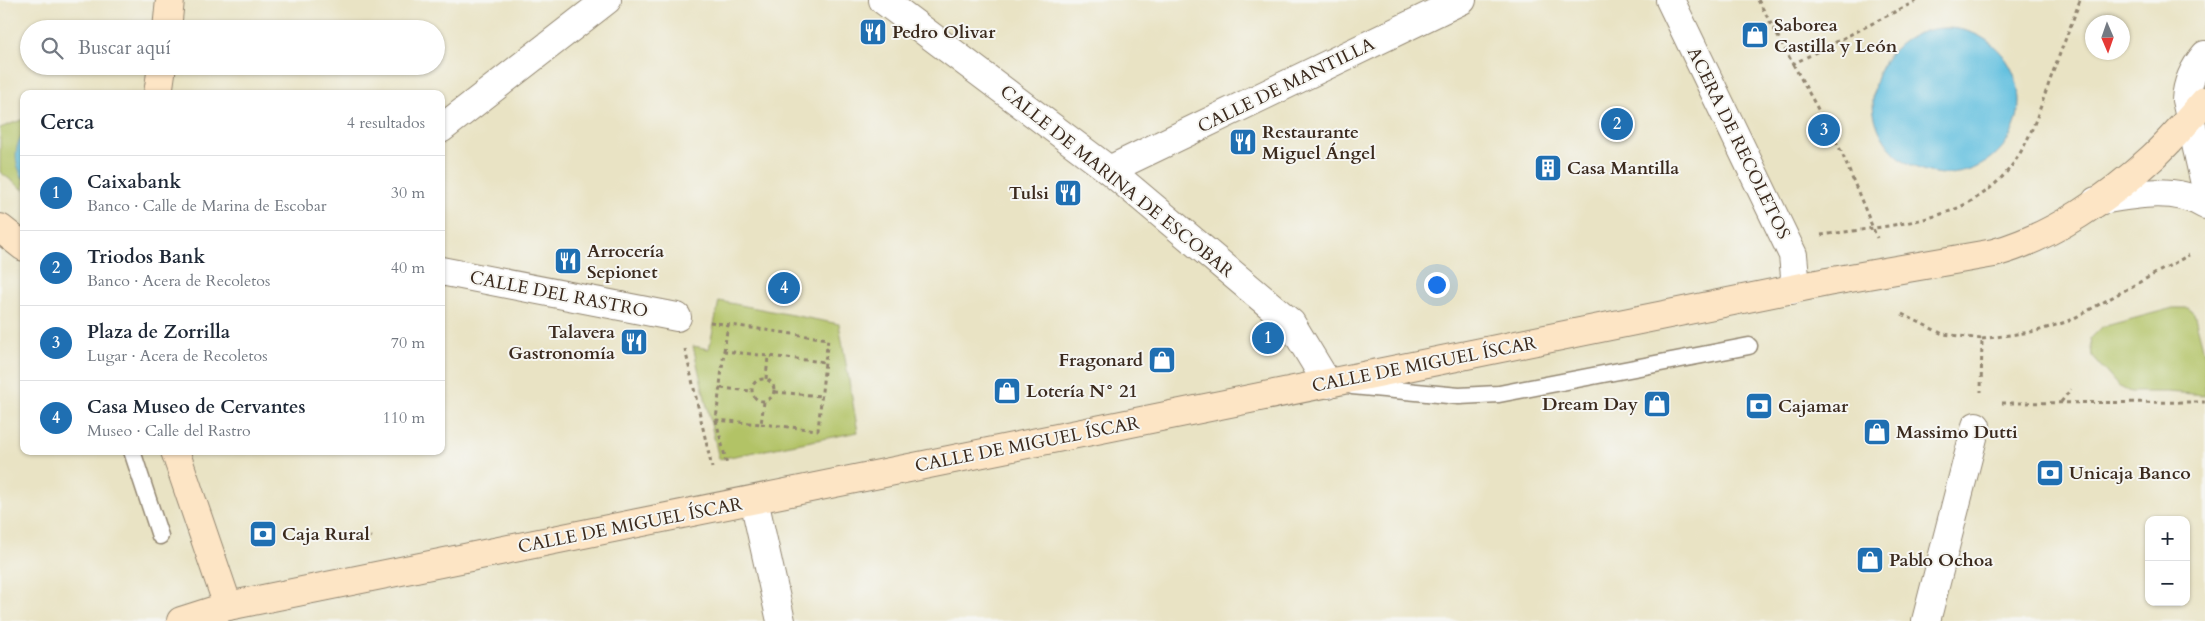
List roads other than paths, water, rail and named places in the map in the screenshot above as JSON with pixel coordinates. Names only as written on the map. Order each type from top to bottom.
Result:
[{"type":"street","points":[[168,20],[170,0]]},
{"type":"street","points":[[445,126],[607,0]]},
{"type":"street","name":"CALLE DE MARINA DE ESCOBAR","points":[[883,0],[1109,170],[1291,323],[1328,384]]},
{"type":"street","name":"CALLE DE MANTILLA","points":[[1109,170],[1462,0]]},
{"type":"street","name":"ACERA DE RECOLETOS","points":[[1670,0],[1793,255],[1795,276],[1792,290]]},
{"type":"street","points":[[2205,55],[2197,64],[2186,87],[2186,100],[2197,109],[2205,184]]},
{"type":"street","name":"CALLE DE MIGUEL ÍSCAR","points":[[181,621],[230,614],[754,500],[1827,282],[1962,260],[2018,247],[2066,221],[2096,201],[2153,156],[2197,109]]},
{"type":"street","points":[[2096,201],[2130,195],[2180,194],[2196,199],[2205,205]]},
{"type":"street","points":[[0,228],[20,244]]},
{"type":"street","name":"CALLE DEL RASTRO","points":[[445,272],[677,317]]},
{"type":"street","points":[[1926,621],[1979,415]]},
{"type":"street","points":[[176,455],[230,614]]},
{"type":"street","points":[[754,500],[782,621]]},
{"type":"lane","points":[[1328,384],[1459,396],[1499,394],[1750,346]]},
{"type":"lane","points":[[133,455],[160,536]]},
{"type":"water","points":[[1946,28],[1974,34],[1997,50],[2013,73],[2019,101],[2013,129],[1997,152],[1974,168],[1946,174],[1918,168],[1895,152],[1879,129],[1873,101],[1879,73],[1895,50],[1918,34]]},
{"type":"water","points":[[20,138],[20,172],[16,156]]},
{"type":"place","name":"Pedro Olivar","points":[[873,32]]},
{"type":"place","name":"Saborea Castilla y León","points":[[1755,35]]},
{"type":"place","name":"Triodos Bank","points":[[1617,124]]},
{"type":"place","name":"Plaza de Zorrilla","points":[[1824,130]]},
{"type":"place","name":"Restaurante Miguel Ángel","points":[[1243,142]]},
{"type":"place","name":"Casa Mantilla","points":[[1548,168]]},
{"type":"place","name":"Tulsi","points":[[1068,193]]},
{"type":"place","name":"Arrocería Sepionet","points":[[568,261]]},
{"type":"place","name":"Casa Museo de Cervantes","points":[[784,288]]},
{"type":"place","name":"Caixabank","points":[[1268,338]]},
{"type":"place","name":"Talavera Gastronomía","points":[[634,342]]},
{"type":"place","name":"Fragonard","points":[[1162,360]]},
{"type":"place","name":"Lotería N° 21","points":[[1007,391]]},
{"type":"place","name":"Dream Day","points":[[1657,404]]},
{"type":"place","name":"Cajamar","points":[[1759,406]]},
{"type":"place","name":"Massimo Dutti","points":[[1877,432]]},
{"type":"place","name":"Unicaja Banco","points":[[2050,473]]},
{"type":"place","name":"Caja Rural","points":[[263,534]]},
{"type":"place","name":"Pablo Ochoa","points":[[1870,560]]}]
